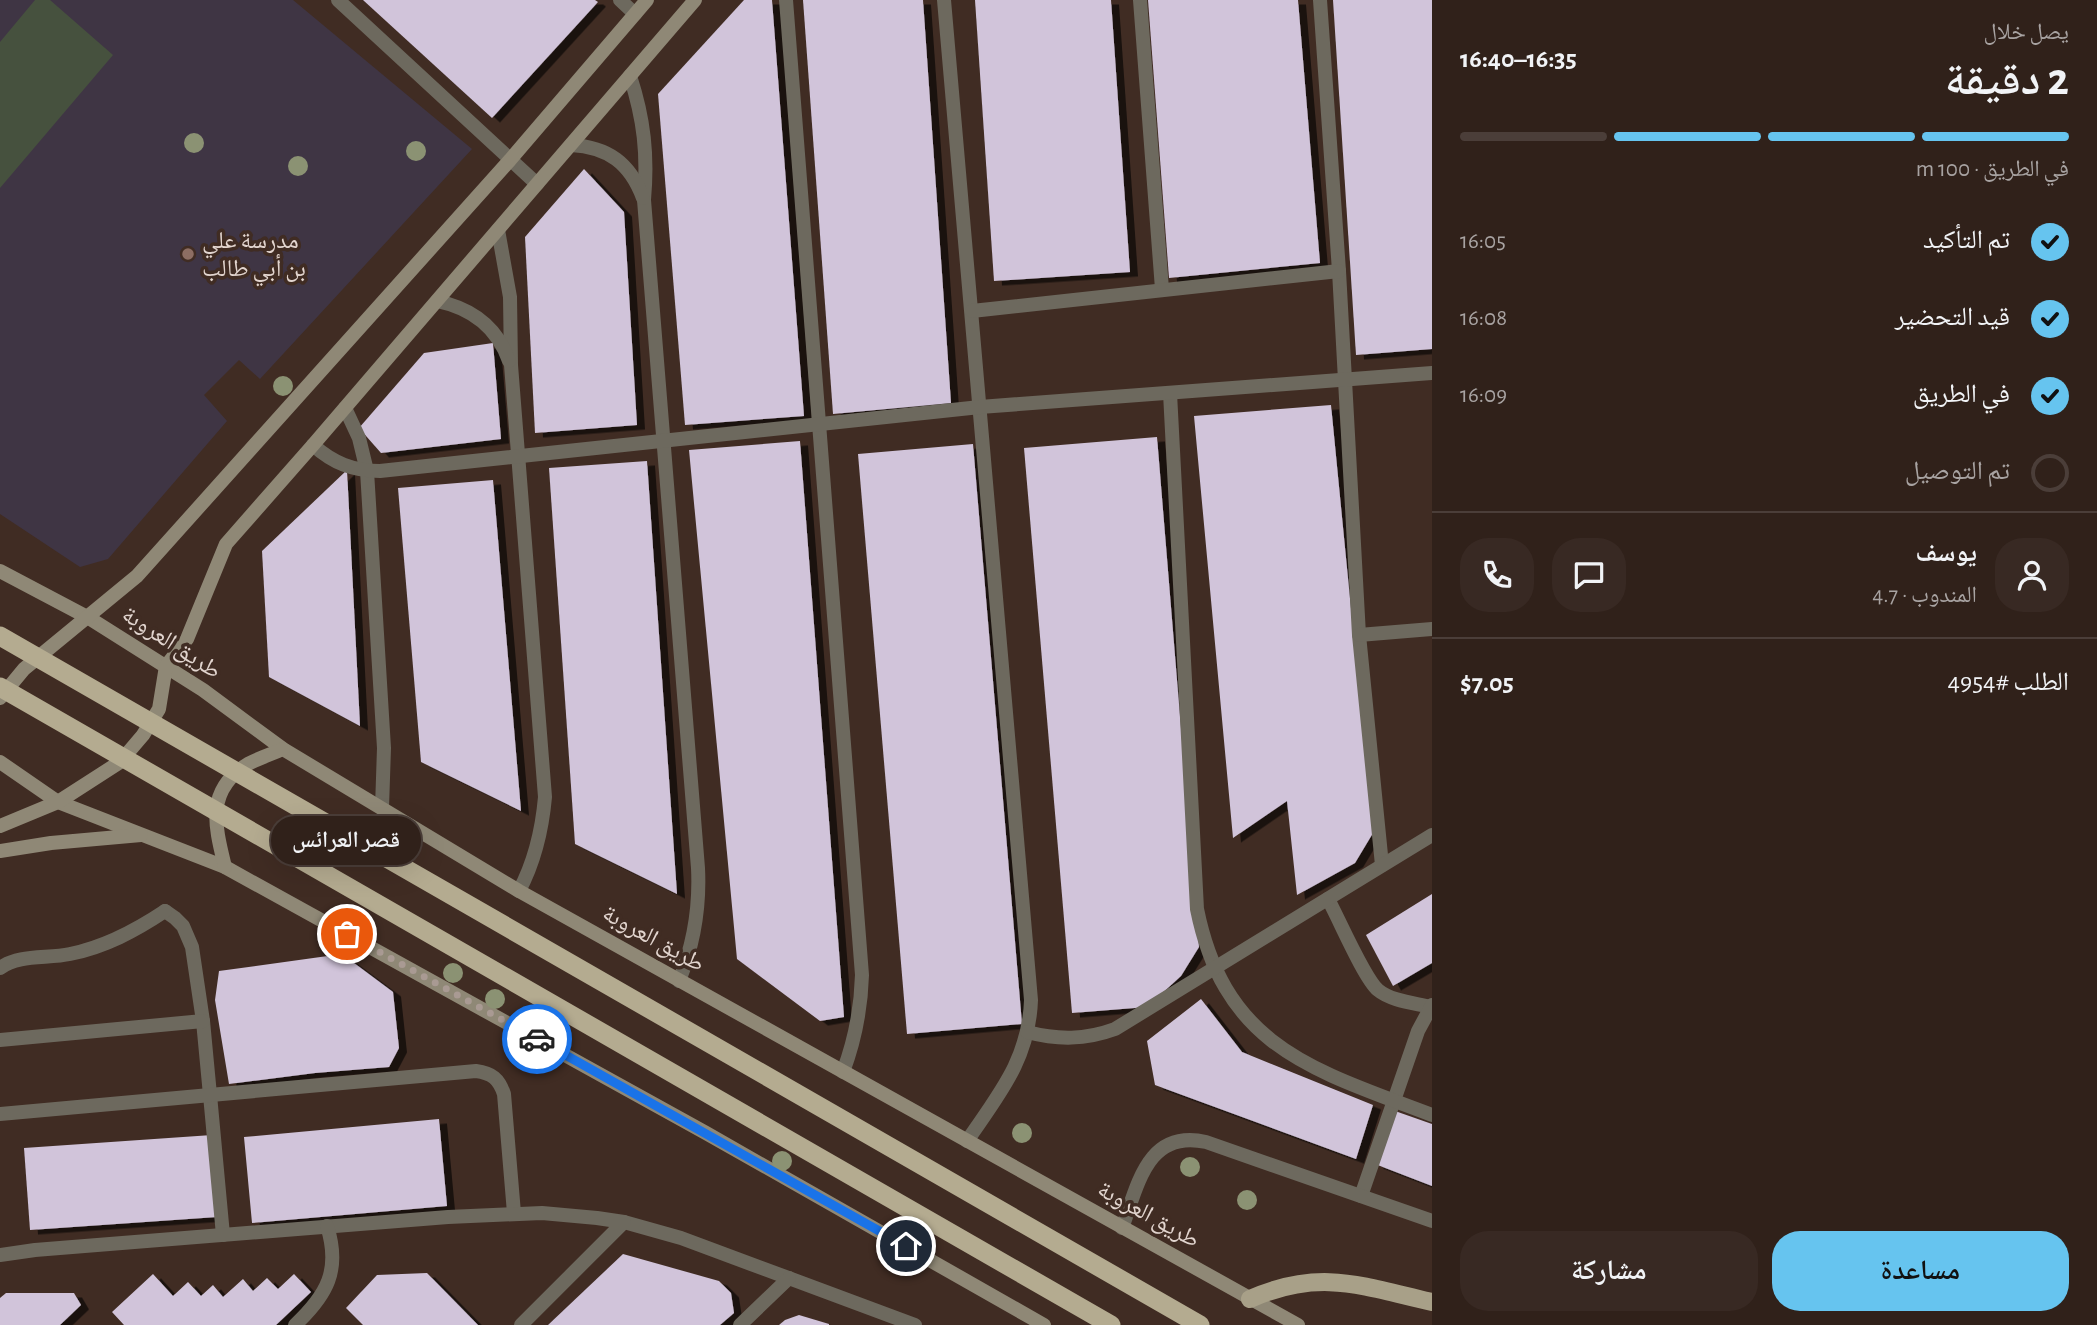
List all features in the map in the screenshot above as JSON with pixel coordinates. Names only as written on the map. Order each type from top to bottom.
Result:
[{"type":"highway","points":[[0,636],[1200,1325]]},
{"type":"highway","points":[[0,687],[1111,1325]]},
{"type":"main road","points":[[0,698],[24,669],[137,576],[510,160],[647,0]]},
{"type":"main road","points":[[0,827],[58,802],[120,762],[143,735],[159,709],[166,666],[187,639],[226,544],[695,0]]},
{"type":"main road","name":"طريق العروبة","points":[[0,570],[89,618],[203,690],[283,749],[519,891],[1298,1325]]},
{"type":"main road","points":[[225,867],[216,829],[217,799],[228,780],[247,764],[283,749]]},
{"type":"main road","points":[[0,762],[58,802],[225,867],[706,1132],[1044,1325]]},
{"type":"main road","points":[[0,851],[145,834]]},
{"type":"main road","points":[[1250,1299],[1293,1283],[1315,1280],[1338,1281],[1432,1302]]},
{"type":"street","points":[[338,0],[537,184]]},
{"type":"street","points":[[620,0],[635,14]]},
{"type":"street","points":[[786,0],[862,975],[858,1024],[843,1072]]},
{"type":"street","points":[[944,0],[1030,984],[1030,1016],[1021,1055],[1011,1077],[967,1141]]},
{"type":"street","points":[[1140,0],[1162,289]]},
{"type":"street","points":[[1320,0],[1339,271],[1359,635],[1382,865]]},
{"type":"street","points":[[630,76],[643,124],[646,150],[644,200],[699,891],[694,937],[679,981]]},
{"type":"street","points":[[571,145],[595,148],[617,159],[634,178],[644,200]]},
{"type":"street","points":[[498,230],[510,297],[511,365],[545,797],[535,855],[519,891]]},
{"type":"street","points":[[971,311],[1339,271]]},
{"type":"street","points":[[437,301],[465,310],[489,327],[502,345],[511,365]]},
{"type":"street","points":[[313,445],[337,463],[367,471],[979,407],[1432,373]]},
{"type":"street","points":[[1170,393],[1197,909],[1204,939],[1215,969],[1241,1011],[1277,1046],[1320,1071],[1432,1115]]},
{"type":"street","points":[[345,408],[359,438],[367,471],[384,748],[382,808]]},
{"type":"street","points":[[1359,635],[1432,629]]},
{"type":"street","points":[[1027,1032],[1063,1039],[1081,1038],[1107,1032],[1132,1021],[1432,835]]},
{"type":"street","points":[[1328,899],[1367,975],[1378,990],[1387,996],[1431,1006],[1418,1031],[1361,1196]]},
{"type":"street","points":[[0,968],[15,961],[48,958],[89,949],[129,934],[164,911],[176,918],[189,936],[203,1021],[223,1235]]},
{"type":"street","points":[[0,1040],[203,1021]]},
{"type":"street","points":[[0,1114],[486,1072],[501,1084],[504,1094],[514,1213]]},
{"type":"street","points":[[1122,1228],[1146,1164],[1162,1148],[1183,1140],[1206,1142],[1432,1221]]},
{"type":"street","points":[[0,1255],[327,1226],[514,1213],[569,1215],[624,1222],[681,1238],[915,1325]]},
{"type":"street","points":[[521,1325],[624,1222]]},
{"type":"street","points":[[295,1325],[311,1310],[328,1285],[334,1255],[327,1226]]},
{"type":"street","points":[[740,1325],[789,1278]]},
{"type":"shaded area","name":"مدرسة علي بن أبي طالب","points":[[0,0],[293,0],[472,149],[260,379],[239,360],[204,395],[227,421],[108,559],[80,567],[0,514]]},
{"type":"green space","points":[[35,0],[50,0],[113,55],[0,188],[0,42]]},
{"type":"building","points":[[363,0],[595,0],[598,2],[492,118]]},
{"type":"building","points":[[744,0],[772,0],[804,416],[685,425],[658,94]]},
{"type":"building","points":[[803,0],[923,0],[951,403],[833,414]]},
{"type":"building","points":[[975,0],[1111,0],[1130,272],[994,281]]},
{"type":"building","points":[[1148,0],[1298,0],[1320,263],[1169,278]]},
{"type":"building","points":[[1333,0],[1432,0],[1432,349],[1356,355]]},
{"type":"building","points":[[584,169],[624,212],[637,425],[535,433],[525,237]]},
{"type":"building","points":[[493,343],[501,439],[381,453],[359,428],[424,353]]},
{"type":"building","points":[[1331,405],[1373,833],[1355,863],[1297,895],[1287,801],[1233,838],[1194,416]]},
{"type":"building","points":[[1157,437],[1199,947],[1181,976],[1147,1007],[1072,1013],[1024,448]]},
{"type":"building","points":[[800,441],[844,1017],[820,1021],[737,959],[689,450]]},
{"type":"building","points":[[973,444],[1022,1024],[907,1034],[858,454]]},
{"type":"building","points":[[647,461],[677,894],[575,844],[549,468]]},
{"type":"building","points":[[347,470],[360,726],[269,677],[262,551]]},
{"type":"building","points":[[493,480],[521,811],[421,762],[398,488]]},
{"type":"building","points":[[1432,894],[1432,963],[1393,986],[1366,935]]},
{"type":"building","points":[[342,954],[393,992],[399,1048],[389,1067],[229,1084],[215,1000],[219,971]]},
{"type":"building","points":[[1201,999],[1242,1052],[1373,1105],[1356,1159],[1155,1085],[1147,1041]]},
{"type":"building","points":[[1395,1111],[1432,1124],[1432,1186],[1375,1164]]},
{"type":"building","points":[[439,1119],[447,1206],[252,1223],[244,1137]]},
{"type":"building","points":[[212,1135],[217,1217],[30,1230],[24,1148]]},
{"type":"building","points":[[623,1254],[719,1281],[731,1293],[734,1313],[720,1325],[548,1325]]},
{"type":"building","points":[[427,1273],[478,1325],[363,1325],[346,1308],[377,1275]]},
{"type":"building","points":[[153,1274],[173,1296],[188,1282],[201,1296],[213,1285],[223,1297],[243,1279],[253,1291],[267,1278],[278,1289],[294,1274],[311,1292],[276,1325],[124,1325],[112,1312]]},
{"type":"building","points":[[6,1293],[74,1293],[81,1305],[60,1325],[0,1325],[0,1298]]},
{"type":"building","points":[[799,1315],[829,1324],[829,1325],[779,1325]]},
{"type":"way so far","points":[[347,934],[537,1039]]},
{"type":"place","name":"مدرسة علي بن أبي طالب","points":[[188,254]]},
{"type":"place","name":"قصر العرائس","points":[[347,934]]},
{"type":"route","points":[[537,1039],[906,1246]]}]
